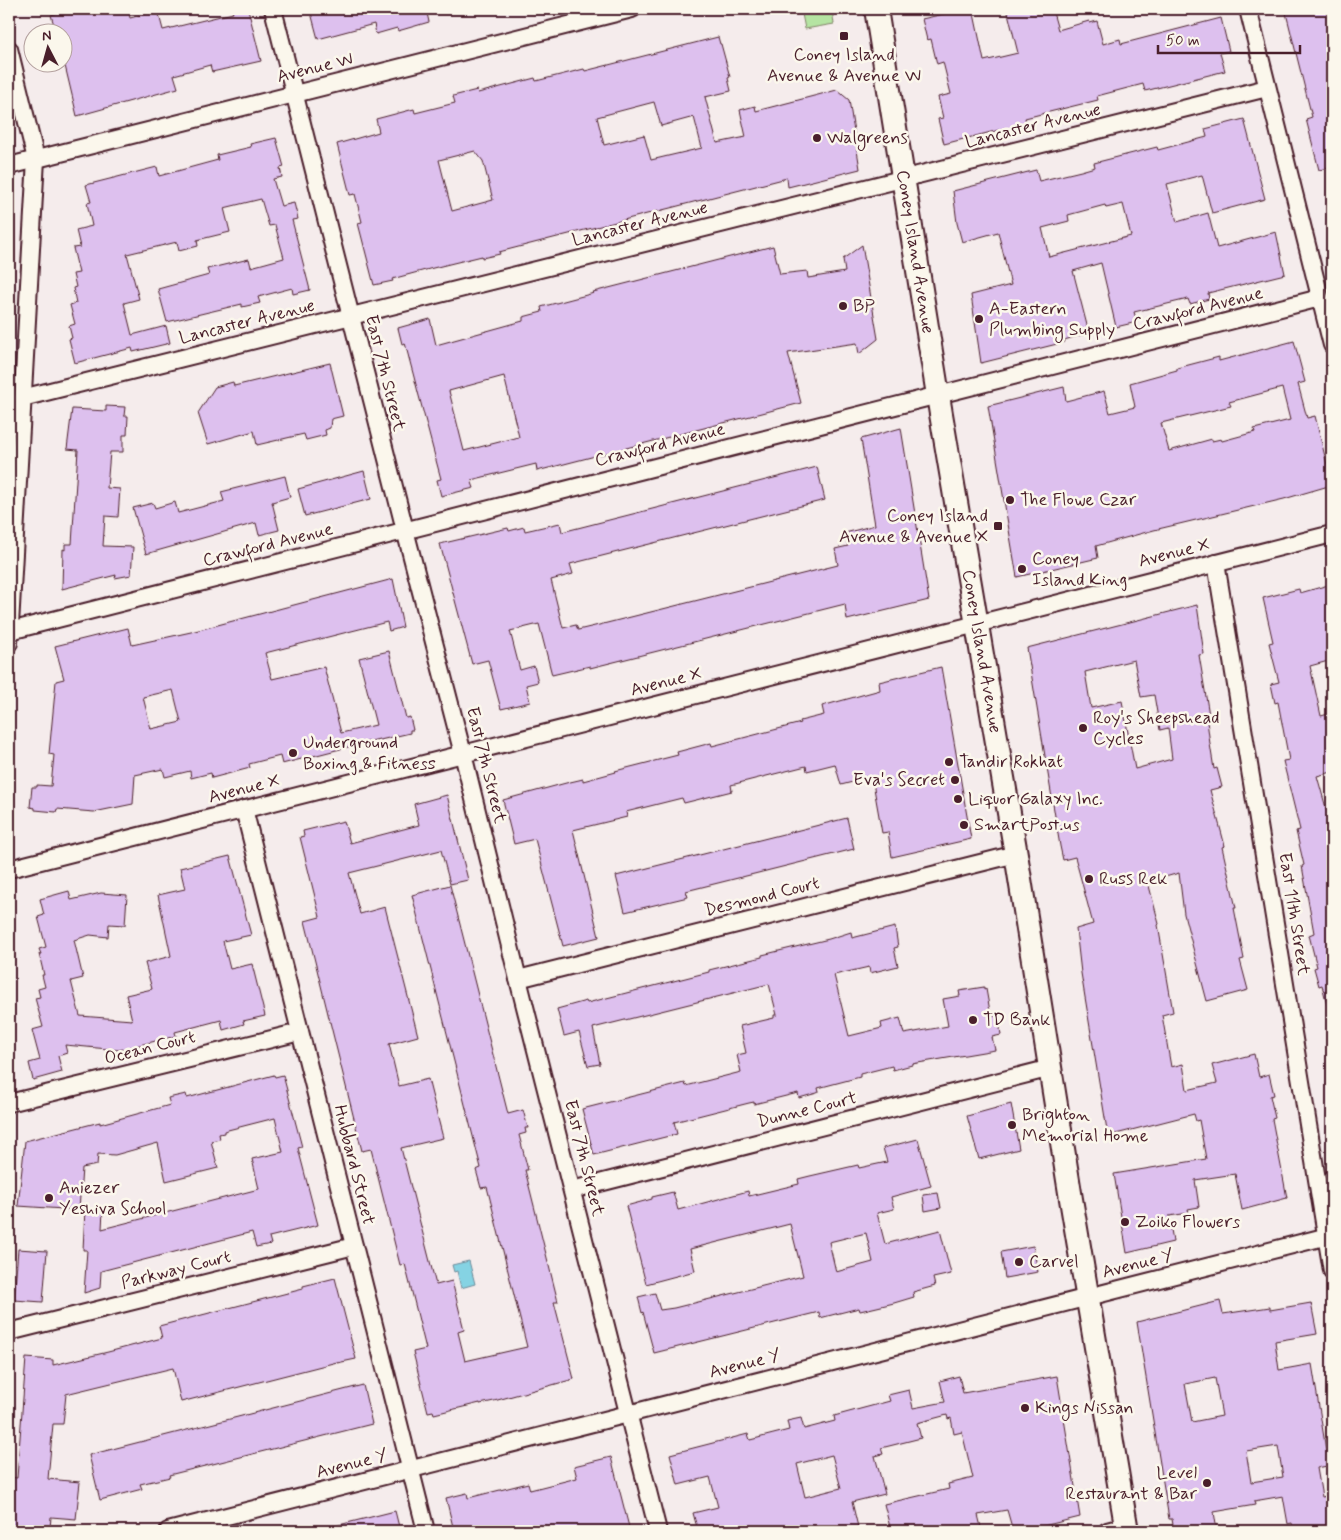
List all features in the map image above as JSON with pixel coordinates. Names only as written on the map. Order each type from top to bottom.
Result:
[{"type":"main road","name":"Coney Island Avenue","points":[[876,9],[1088,1298],[1120,1530]]},
{"type":"street","name":"East 7th Street","points":[[273,9],[350,316],[464,754],[518,979],[658,1531]]},
{"type":"street","name":"Avenue W","points":[[9,166],[632,9]]},
{"type":"street","points":[[1248,9],[1332,345]]},
{"type":"street","points":[[9,49],[36,159],[9,637]]},
{"type":"street","name":"Lancaster Avenue","points":[[22,398],[1267,88]]},
{"type":"street","name":"Crawford Avenue","points":[[9,637],[405,530],[1320,298]]},
{"type":"street","name":"Avenue X","points":[[9,869],[1332,534]]},
{"type":"street","name":"East 11th Street","points":[[1216,563],[1329,1236],[1332,1271]]},
{"type":"street","name":"Hubbard Street","points":[[244,809],[426,1531]]},
{"type":"street","name":"Desmond Court","points":[[518,979],[1016,854]]},
{"type":"street","name":"Ocean Court","points":[[9,1103],[300,1032]]},
{"type":"street","name":"Dunne Court","points":[[572,1190],[1051,1068]]},
{"type":"street","name":"Avenue Y","points":[[168,1531],[201,1527],[410,1470],[1329,1236]]},
{"type":"street","name":"Parkway Court","points":[[9,1332],[354,1246]]},
{"type":"green space","points":[[801,9],[832,9],[834,24],[805,29]]},
{"type":"water","points":[[469,1261],[475,1284],[461,1288],[457,1271],[454,1272],[452,1265]]},
{"type":"building","points":[[74,9],[128,9],[130,18],[158,11],[163,30],[233,13],[231,9],[248,9],[261,61],[212,72],[210,65],[174,75],[178,88],[77,116],[67,72],[72,72],[72,22],[53,22],[51,15]]},
{"type":"building","points":[[310,9],[426,9],[429,22],[398,31],[397,28],[376,34],[374,24],[318,39]]},
{"type":"building","points":[[965,9],[973,9],[984,61],[1018,53],[1007,9],[1052,9],[1058,30],[1089,21],[1090,23],[1097,21],[1103,44],[1120,39],[1121,44],[1221,18],[1229,51],[1220,53],[1225,71],[1145,91],[1143,84],[1097,96],[1098,100],[1025,118],[1027,125],[944,144],[938,119],[943,118],[938,97],[951,94],[943,62],[937,64],[931,39],[927,40],[922,19]]},
{"type":"building","points":[[1285,9],[1332,9],[1332,167],[1319,170],[1306,119],[1312,117]]},
{"type":"building","points":[[718,37],[730,77],[728,78],[731,91],[705,97],[717,143],[746,137],[740,110],[755,106],[756,111],[837,90],[849,100],[860,169],[788,187],[787,178],[499,252],[500,254],[482,258],[482,256],[433,268],[374,285],[358,223],[362,222],[355,194],[350,195],[337,144],[379,132],[376,119],[414,109],[415,113],[455,103],[453,96],[477,90],[478,93],[535,78],[536,81],[584,69],[585,71]],"holes":[[[654,102],[661,126],[694,117],[702,148],[651,160],[644,135],[604,145],[597,117]],[[475,151],[483,161],[493,200],[452,211],[439,160]]]},
{"type":"building","points":[[1244,119],[1265,199],[1212,213],[1202,175],[1167,184],[1177,222],[1208,213],[1217,248],[1276,232],[1285,274],[1208,293],[1209,299],[1190,304],[1188,299],[1134,312],[1137,322],[1116,327],[1101,263],[1073,271],[1089,333],[1064,340],[1065,342],[981,363],[971,295],[1011,285],[998,232],[962,242],[957,223],[953,191],[1036,170],[1039,181],[1081,171],[1095,167],[1094,163],[1157,147],[1158,150],[1207,137],[1205,129]],"holes":[[[1123,204],[1131,236],[1049,257],[1042,228],[1069,221],[1068,215],[1105,205],[1106,208]]]},
{"type":"building","points":[[276,138],[284,167],[280,168],[282,177],[273,179],[281,206],[294,203],[298,219],[292,220],[310,290],[293,294],[292,288],[258,297],[260,303],[242,307],[242,304],[167,322],[158,289],[209,275],[207,269],[249,259],[251,267],[284,258],[275,225],[269,226],[261,199],[224,208],[230,232],[197,240],[198,246],[179,251],[177,242],[127,254],[139,299],[124,303],[132,335],[166,326],[170,343],[133,352],[132,348],[75,363],[69,339],[72,338],[69,326],[75,324],[70,305],[76,303],[73,288],[76,287],[73,274],[79,273],[73,248],[80,247],[76,230],[92,226],[87,203],[91,202],[86,185],[157,167],[159,176],[218,160],[217,155],[251,147],[250,144]]},
{"type":"building","points":[[862,245],[878,339],[859,354],[857,343],[788,353],[801,403],[537,471],[536,464],[471,480],[474,488],[441,496],[437,480],[441,479],[405,343],[402,344],[398,328],[430,319],[436,345],[523,321],[523,317],[542,312],[541,307],[773,246],[780,274],[807,271],[808,278],[845,272],[843,259]],"holes":[[[504,376],[519,437],[464,451],[449,391]]]},
{"type":"building","points":[[1294,341],[1305,382],[1298,384],[1307,418],[1315,416],[1332,485],[1284,499],[1096,546],[1098,558],[1017,577],[988,406],[1064,387],[1066,401],[1104,391],[1110,413],[1135,407],[1130,383],[1219,357],[1219,361]],"holes":[[[1282,388],[1290,420],[1254,429],[1255,432],[1222,441],[1221,439],[1212,441],[1212,439],[1169,451],[1161,423],[1231,406],[1229,402]]]},
{"type":"building","points":[[330,363],[343,416],[331,419],[330,428],[325,430],[326,435],[306,440],[304,434],[257,445],[254,431],[208,444],[198,413],[215,387],[233,382],[234,386]]},
{"type":"building","points":[[106,406],[125,407],[124,416],[128,416],[127,435],[123,435],[123,452],[110,452],[107,488],[120,489],[118,517],[105,516],[103,546],[133,547],[131,575],[115,578],[116,575],[62,589],[63,549],[65,550],[65,544],[72,544],[78,450],[67,449],[72,409],[106,411]]},
{"type":"building","points":[[901,428],[929,600],[847,620],[845,604],[590,668],[590,666],[552,675],[539,624],[510,631],[520,670],[534,666],[538,682],[526,685],[530,702],[501,709],[488,660],[472,664],[440,544],[508,528],[509,531],[524,527],[525,531],[560,523],[562,532],[817,467],[825,500],[570,564],[573,574],[551,580],[563,628],[576,625],[578,630],[838,565],[835,549],[848,546],[845,533],[875,525],[861,439]]},
{"type":"building","points":[[364,471],[371,499],[305,516],[298,489]]},
{"type":"building","points":[[285,476],[290,497],[272,502],[279,530],[259,535],[256,523],[146,554],[133,508],[153,503],[155,508],[175,502],[178,513],[224,501],[221,492]]},
{"type":"building","points":[[393,579],[403,627],[389,631],[387,622],[265,653],[272,679],[324,667],[341,733],[376,725],[359,658],[389,651],[406,718],[410,717],[413,730],[410,730],[410,733],[282,764],[280,756],[249,764],[250,768],[212,778],[211,773],[191,778],[190,771],[165,777],[163,769],[135,775],[133,804],[94,812],[57,809],[56,812],[35,810],[35,808],[30,807],[32,787],[37,787],[37,785],[51,786],[54,755],[49,754],[56,681],[64,679],[55,646],[128,628],[132,645],[191,632]],"holes":[[[173,690],[181,722],[151,729],[143,697]]]},
{"type":"building","points":[[1332,584],[1332,660],[1310,666],[1321,716],[1332,713],[1332,772],[1317,776],[1330,822],[1332,821],[1332,1005],[1327,1005],[1322,985],[1319,986],[1314,968],[1317,967],[1309,935],[1314,933],[1302,866],[1304,865],[1296,831],[1300,830],[1283,761],[1289,760],[1278,702],[1275,703],[1271,684],[1279,682],[1269,643],[1273,642],[1263,598],[1299,589],[1300,593]]},
{"type":"building","points":[[1197,605],[1204,654],[1199,655],[1210,721],[1207,721],[1210,744],[1214,769],[1217,768],[1222,787],[1210,790],[1225,846],[1222,847],[1236,908],[1234,908],[1244,959],[1240,960],[1248,990],[1207,1001],[1184,914],[1179,873],[1148,882],[1159,924],[1173,1012],[1162,1015],[1171,1067],[1183,1064],[1187,1090],[1217,1083],[1212,1065],[1254,1054],[1259,1077],[1269,1074],[1274,1095],[1270,1096],[1275,1118],[1272,1119],[1287,1198],[1242,1210],[1235,1174],[1195,1180],[1199,1207],[1188,1209],[1189,1213],[1169,1216],[1173,1242],[1127,1253],[1114,1174],[1206,1159],[1199,1120],[1196,1121],[1194,1114],[1108,1136],[1081,973],[1076,929],[1093,924],[1075,857],[1063,860],[1027,648]],"holes":[[[1134,660],[1141,697],[1154,695],[1160,730],[1168,728],[1172,759],[1135,769],[1122,701],[1091,708],[1085,672]]]},
{"type":"building","points":[[941,667],[971,839],[892,857],[888,832],[882,833],[872,777],[841,785],[835,764],[807,771],[806,766],[731,785],[732,791],[684,803],[682,798],[626,812],[627,817],[573,830],[599,937],[563,946],[535,839],[514,844],[503,800],[616,772],[678,755],[677,752],[711,743],[712,746],[801,723],[800,721],[824,715],[822,706],[880,690],[879,682]]},
{"type":"building","points":[[447,795],[468,880],[450,884],[441,850],[349,873],[360,914],[385,907],[418,1036],[389,1044],[399,1086],[428,1079],[443,1138],[401,1148],[436,1285],[452,1281],[464,1330],[458,1332],[465,1361],[527,1347],[487,1187],[481,1188],[476,1170],[481,1168],[412,895],[450,885],[508,1114],[523,1110],[528,1128],[525,1128],[526,1133],[519,1135],[528,1170],[525,1170],[558,1302],[554,1302],[574,1379],[494,1401],[434,1414],[433,1411],[428,1412],[413,1352],[426,1349],[405,1264],[400,1265],[371,1149],[362,1151],[305,921],[320,917],[300,837],[304,836],[303,831],[344,821],[350,843],[419,825],[414,804]]},
{"type":"building","points":[[847,818],[854,849],[686,891],[688,897],[625,912],[616,876]]},
{"type":"building","points":[[230,856],[251,935],[223,941],[230,969],[252,964],[265,1016],[243,1021],[244,1024],[223,1030],[221,1020],[175,1032],[176,1036],[119,1050],[65,1045],[67,1053],[58,1056],[62,1072],[33,1080],[29,1063],[40,1060],[32,1030],[43,1027],[35,998],[40,997],[38,989],[45,987],[39,954],[41,954],[39,949],[46,947],[38,917],[44,915],[40,899],[69,891],[71,900],[101,893],[127,895],[125,925],[109,924],[108,937],[90,935],[74,940],[83,978],[71,981],[80,1016],[132,1020],[126,995],[152,989],[145,963],[171,956],[158,895],[185,889],[180,868]]},
{"type":"building","points":[[895,927],[898,947],[894,948],[898,966],[870,973],[869,967],[834,975],[849,1036],[882,1028],[881,1023],[900,1018],[904,1034],[948,1026],[943,999],[960,996],[959,991],[984,987],[991,1017],[998,1015],[1001,1035],[992,1037],[995,1050],[912,1064],[893,1070],[892,1066],[818,1088],[819,1092],[799,1098],[798,1093],[674,1122],[677,1134],[594,1155],[582,1109],[685,1083],[686,1086],[741,1072],[737,1055],[746,1053],[740,1026],[774,1018],[774,1015],[777,1015],[769,984],[593,1028],[600,1064],[588,1066],[579,1032],[564,1036],[557,1009],[709,972],[709,970],[762,957],[762,955],[851,932],[852,938]]},
{"type":"building","points":[[274,1075],[275,1077],[283,1075],[302,1147],[298,1148],[318,1225],[269,1237],[271,1244],[256,1247],[252,1232],[101,1271],[100,1288],[84,1293],[87,1250],[83,1250],[85,1209],[103,1210],[102,1229],[259,1189],[252,1159],[283,1152],[275,1118],[224,1131],[224,1133],[219,1134],[220,1139],[211,1141],[218,1168],[166,1181],[158,1143],[115,1155],[98,1154],[97,1165],[82,1168],[79,1210],[18,1206],[25,1141],[100,1122],[100,1124],[170,1105],[168,1098],[186,1094],[187,1098]]},
{"type":"building","points":[[1011,1104],[1019,1149],[979,1159],[967,1116]]},
{"type":"building","points":[[918,1139],[931,1186],[891,1197],[894,1209],[877,1213],[885,1244],[940,1230],[951,1274],[933,1278],[935,1286],[913,1292],[914,1297],[894,1303],[860,1311],[859,1308],[820,1318],[819,1312],[654,1353],[638,1297],[655,1293],[660,1310],[803,1276],[790,1224],[690,1249],[695,1271],[646,1284],[626,1206],[673,1192],[678,1210],[748,1191],[749,1196],[799,1184],[798,1179],[810,1176],[858,1165],[859,1168],[887,1162],[883,1148]],"holes":[[[866,1233],[873,1262],[836,1272],[829,1242]]]},
{"type":"building","points":[[938,1193],[941,1208],[925,1211],[923,1195]]},
{"type":"building","name":"Carvel","points":[[1033,1246],[1038,1272],[1005,1278],[1001,1252]]},
{"type":"building","points":[[18,1249],[47,1251],[43,1302],[14,1300]]},
{"type":"building","points":[[335,1278],[356,1359],[337,1362],[181,1402],[173,1368],[66,1394],[63,1424],[53,1424],[48,1479],[80,1482],[76,1519],[51,1517],[50,1528],[33,1531],[9,1530],[9,1477],[17,1478],[26,1358],[53,1360],[53,1365],[108,1352],[162,1338],[159,1326],[303,1289],[303,1286]]},
{"type":"building","points":[[1220,1301],[1223,1314],[1270,1307],[1270,1310],[1311,1303],[1317,1334],[1275,1341],[1279,1370],[1312,1364],[1326,1450],[1329,1449],[1332,1465],[1317,1468],[1322,1497],[1332,1495],[1332,1531],[1293,1531],[1292,1523],[1288,1524],[1283,1496],[1254,1501],[1255,1505],[1214,1512],[1217,1531],[1174,1531],[1172,1519],[1169,1519],[1137,1322]],"holes":[[[1215,1378],[1222,1416],[1192,1422],[1185,1384]],[[1278,1446],[1283,1477],[1251,1482],[1246,1451]]]},
{"type":"building","points":[[959,1376],[963,1393],[1057,1376],[1080,1517],[1023,1531],[1013,1531],[1007,1510],[978,1515],[982,1531],[891,1531],[884,1504],[949,1489],[948,1484],[973,1478],[962,1432],[954,1434],[951,1418],[948,1419],[947,1415],[917,1423],[921,1438],[881,1448],[883,1454],[875,1456],[885,1494],[852,1502],[858,1527],[853,1528],[854,1531],[698,1531],[693,1513],[718,1507],[710,1477],[678,1485],[670,1454],[748,1434],[750,1440],[789,1430],[787,1421],[801,1418],[804,1429],[835,1421],[834,1416],[890,1401],[888,1395],[909,1390],[913,1408],[945,1402],[940,1381]],"holes":[[[832,1455],[841,1488],[805,1497],[797,1464]]]},
{"type":"building","points":[[363,1385],[372,1424],[169,1475],[170,1477],[140,1484],[142,1489],[100,1500],[89,1455]]},
{"type":"building","points":[[611,1457],[630,1531],[454,1531],[446,1498],[467,1493],[468,1498],[528,1483],[530,1490],[577,1478],[574,1466]]},
{"type":"building","points":[[395,1511],[400,1531],[335,1531],[335,1526]]},
{"type":"place","name":"Coney Island Avenue & Avenue W","points":[[844,36]]},
{"type":"place","name":"Walgreens","points":[[817,138]]},
{"type":"place","name":"BP","points":[[843,306]]},
{"type":"place","name":"A-Eastern Plumbing Supply","points":[[979,319]]},
{"type":"place","name":"The Flowe Czar","points":[[1010,500]]},
{"type":"place","name":"Coney Island Avenue & Avenue X","points":[[998,526]]},
{"type":"place","name":"Coney Island King","points":[[1022,569]]},
{"type":"place","name":"Roy's Sheepshead Cycles","points":[[1083,728]]},
{"type":"place","name":"Underground Boxing & Fitness","points":[[293,753]]},
{"type":"place","name":"Tandir Rokhat","points":[[949,762]]},
{"type":"place","name":"Eva's Secret","points":[[955,780]]},
{"type":"place","name":"Liquor Galaxy Inc.","points":[[958,799]]},
{"type":"place","name":"SmartPost.us","points":[[964,825]]},
{"type":"place","name":"Russ Rek","points":[[1089,879]]},
{"type":"place","name":"TD Bank","points":[[973,1020]]},
{"type":"place","name":"Brighton Memorial Home","points":[[1012,1125]]},
{"type":"place","name":"Aniezer Yeshiva School","points":[[49,1198]]},
{"type":"place","name":"Zoiko Flowers","points":[[1125,1222]]},
{"type":"place","name":"Carvel","points":[[1019,1262]]},
{"type":"place","name":"Kings Nissan","points":[[1025,1408]]},
{"type":"place","name":"Level Restaurant & Bar","points":[[1207,1483]]}]
